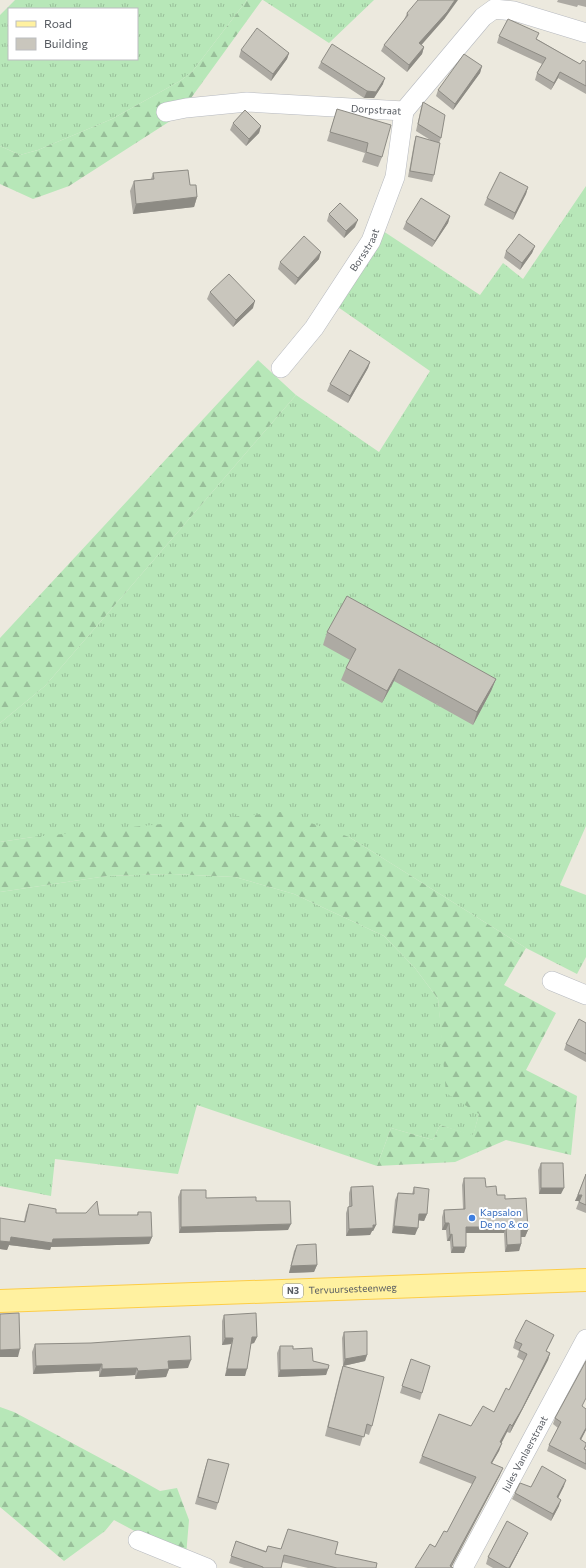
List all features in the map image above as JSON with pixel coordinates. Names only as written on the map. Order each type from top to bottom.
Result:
[{"type":"main road","name":"Tervuursesteenweg","points":[[0,1301],[586,1280]]},
{"type":"street","name":"Dorpstraat","points":[[166,112],[186,108],[247,102],[404,111],[483,17],[494,10],[514,11],[586,33]]},
{"type":"street","name":"Borsstraat","points":[[281,368],[314,328],[371,241],[395,176],[404,111]]},
{"type":"street","points":[[552,981],[586,995]]},
{"type":"street","name":"Jules Vanlaerstraat","points":[[463,1568],[586,1339]]},
{"type":"street","points":[[138,1540],[207,1568]]},
{"type":"green space","points":[[15,0],[247,0],[192,72],[180,81],[112,119],[38,150],[20,155],[0,146],[0,15]]},
{"type":"green space","points":[[247,0],[262,0],[178,116],[69,186],[33,199],[0,184],[0,146],[20,155],[38,150],[112,119],[180,81],[192,72]]},
{"type":"green space","points":[[263,0],[374,0],[329,43]]},
{"type":"green space","points":[[586,186],[586,826],[560,885],[586,895],[586,957],[577,974],[526,948],[349,837],[33,837],[0,842],[0,723],[45,686],[296,395],[379,452],[430,371],[335,305],[380,229],[480,295],[503,263],[523,279]]},
{"type":"green space","points":[[258,360],[296,395],[45,686],[0,723],[0,638]]},
{"type":"green space","points":[[281,812],[349,837],[526,948],[504,985],[556,1013],[526,1070],[577,1096],[571,1155],[506,1140],[455,1162],[377,1166],[391,1128],[433,1140],[440,1125],[473,1135],[479,1114],[446,1093],[438,999],[415,968],[384,936],[294,894],[235,877],[172,874],[107,876],[0,892],[0,842],[33,837]]},
{"type":"green space","points":[[172,874],[235,877],[294,894],[384,936],[415,968],[438,999],[442,1038],[479,1114],[473,1136],[440,1125],[433,1140],[391,1128],[377,1166],[197,1105],[178,1174],[55,1159],[51,1196],[0,1186],[0,892],[107,876]]},
{"type":"green space","points":[[0,1407],[14,1412],[160,1491],[177,1488],[189,1520],[186,1556],[157,1543],[114,1520],[105,1531],[64,1561],[0,1507]]},
{"type":"building","points":[[418,0],[455,0],[447,12],[419,43],[424,47],[409,65],[384,45]]},
{"type":"building","points":[[508,19],[539,33],[536,39],[580,64],[583,60],[586,62],[586,86],[560,72],[554,83],[537,73],[546,58],[499,36]]},
{"type":"building","points":[[257,28],[289,53],[273,74],[241,50]]},
{"type":"building","points":[[332,44],[385,78],[376,92],[367,91],[321,62]]},
{"type":"building","points":[[464,54],[482,66],[455,104],[438,90]]},
{"type":"building","points":[[423,102],[445,115],[441,138],[418,124]]},
{"type":"building","points":[[337,109],[391,125],[382,157],[366,152],[368,143],[330,132]]},
{"type":"building","points":[[245,110],[261,126],[249,139],[233,123]]},
{"type":"building","points":[[416,136],[440,143],[434,175],[410,171]]},
{"type":"building","points":[[188,170],[190,185],[196,185],[197,197],[136,204],[134,181],[154,179],[153,173]]},
{"type":"building","points":[[500,172],[528,187],[515,213],[487,198]]},
{"type":"building","points":[[421,198],[450,216],[435,241],[406,222]]},
{"type":"building","points":[[340,203],[358,220],[346,231],[329,214]]},
{"type":"building","points":[[519,234],[535,246],[522,263],[506,251]]},
{"type":"building","points":[[304,236],[321,252],[298,278],[280,262]]},
{"type":"building","points":[[229,274],[255,301],[236,320],[210,292]]},
{"type":"building","points":[[350,350],[370,362],[350,396],[330,384]]},
{"type":"building","points":[[347,596],[496,679],[477,712],[399,669],[387,691],[346,668],[356,649],[327,632]]},
{"type":"building","points":[[579,1019],[586,1023],[586,1054],[566,1044]]},
{"type":"building","points":[[541,1163],[563,1163],[564,1188],[541,1188]]},
{"type":"building","points":[[586,1174],[586,1205],[579,1202],[582,1195],[578,1195]]},
{"type":"building","points":[[464,1178],[485,1178],[486,1187],[496,1186],[497,1195],[505,1195],[505,1199],[526,1198],[528,1230],[521,1230],[521,1244],[507,1245],[506,1227],[466,1227],[466,1247],[453,1247],[449,1223],[445,1223],[444,1210],[465,1209]]},
{"type":"building","points":[[373,1186],[376,1225],[373,1225],[373,1228],[349,1229],[348,1207],[352,1206],[351,1187]]},
{"type":"building","points":[[414,1187],[429,1189],[427,1214],[419,1214],[418,1228],[394,1226],[398,1193],[414,1194]]},
{"type":"building","points":[[181,1190],[206,1190],[206,1198],[256,1197],[256,1201],[290,1201],[291,1224],[181,1227]]},
{"type":"building","points":[[97,1201],[99,1215],[138,1215],[138,1212],[151,1212],[152,1237],[53,1239],[52,1243],[11,1237],[10,1242],[0,1241],[0,1218],[25,1222],[29,1204],[56,1209],[56,1213],[86,1213]]},
{"type":"building","points":[[316,1244],[317,1265],[291,1266],[297,1245]]},
{"type":"building","points":[[19,1313],[20,1349],[0,1350],[0,1314]]},
{"type":"building","points":[[256,1313],[257,1337],[252,1337],[247,1369],[227,1369],[233,1338],[225,1338],[224,1315]]},
{"type":"building","points":[[526,1320],[554,1335],[546,1351],[550,1353],[522,1409],[512,1426],[510,1424],[500,1442],[502,1443],[491,1463],[503,1468],[450,1566],[453,1568],[415,1568],[430,1544],[435,1547],[444,1531],[447,1532],[476,1477],[422,1456],[439,1414],[471,1426],[483,1406],[494,1412],[506,1388],[509,1390],[527,1354],[519,1350],[522,1344],[515,1341]]},
{"type":"building","points":[[367,1331],[367,1355],[345,1359],[344,1332]]},
{"type":"building","points":[[190,1336],[191,1360],[168,1361],[169,1369],[138,1371],[137,1368],[102,1369],[102,1364],[36,1366],[35,1344],[91,1343]]},
{"type":"building","points":[[280,1346],[293,1346],[293,1349],[312,1348],[313,1361],[329,1365],[328,1369],[280,1370]]},
{"type":"building","points":[[411,1359],[430,1366],[422,1393],[402,1386]]},
{"type":"building","points":[[586,1361],[586,1398],[582,1406],[586,1409],[586,1428],[580,1439],[586,1443],[584,1449],[586,1450],[586,1464],[549,1445],[561,1422],[555,1418]]},
{"type":"building","points":[[343,1366],[384,1377],[372,1426],[367,1424],[364,1437],[328,1427]]},
{"type":"building","points":[[208,1459],[229,1464],[218,1503],[198,1497]]},
{"type":"building","points":[[542,1466],[566,1480],[557,1497],[561,1500],[553,1514],[515,1493],[520,1483],[531,1487]]},
{"type":"building","points":[[507,1521],[528,1533],[509,1568],[488,1557]]},
{"type":"building","points":[[288,1529],[338,1542],[335,1554],[377,1563],[376,1568],[337,1568],[284,1555],[281,1568],[263,1568],[231,1556],[236,1541],[266,1552],[268,1546],[281,1549]]},
{"type":"place","name":"Kapsalon De no & co","points":[[472,1218]]}]
